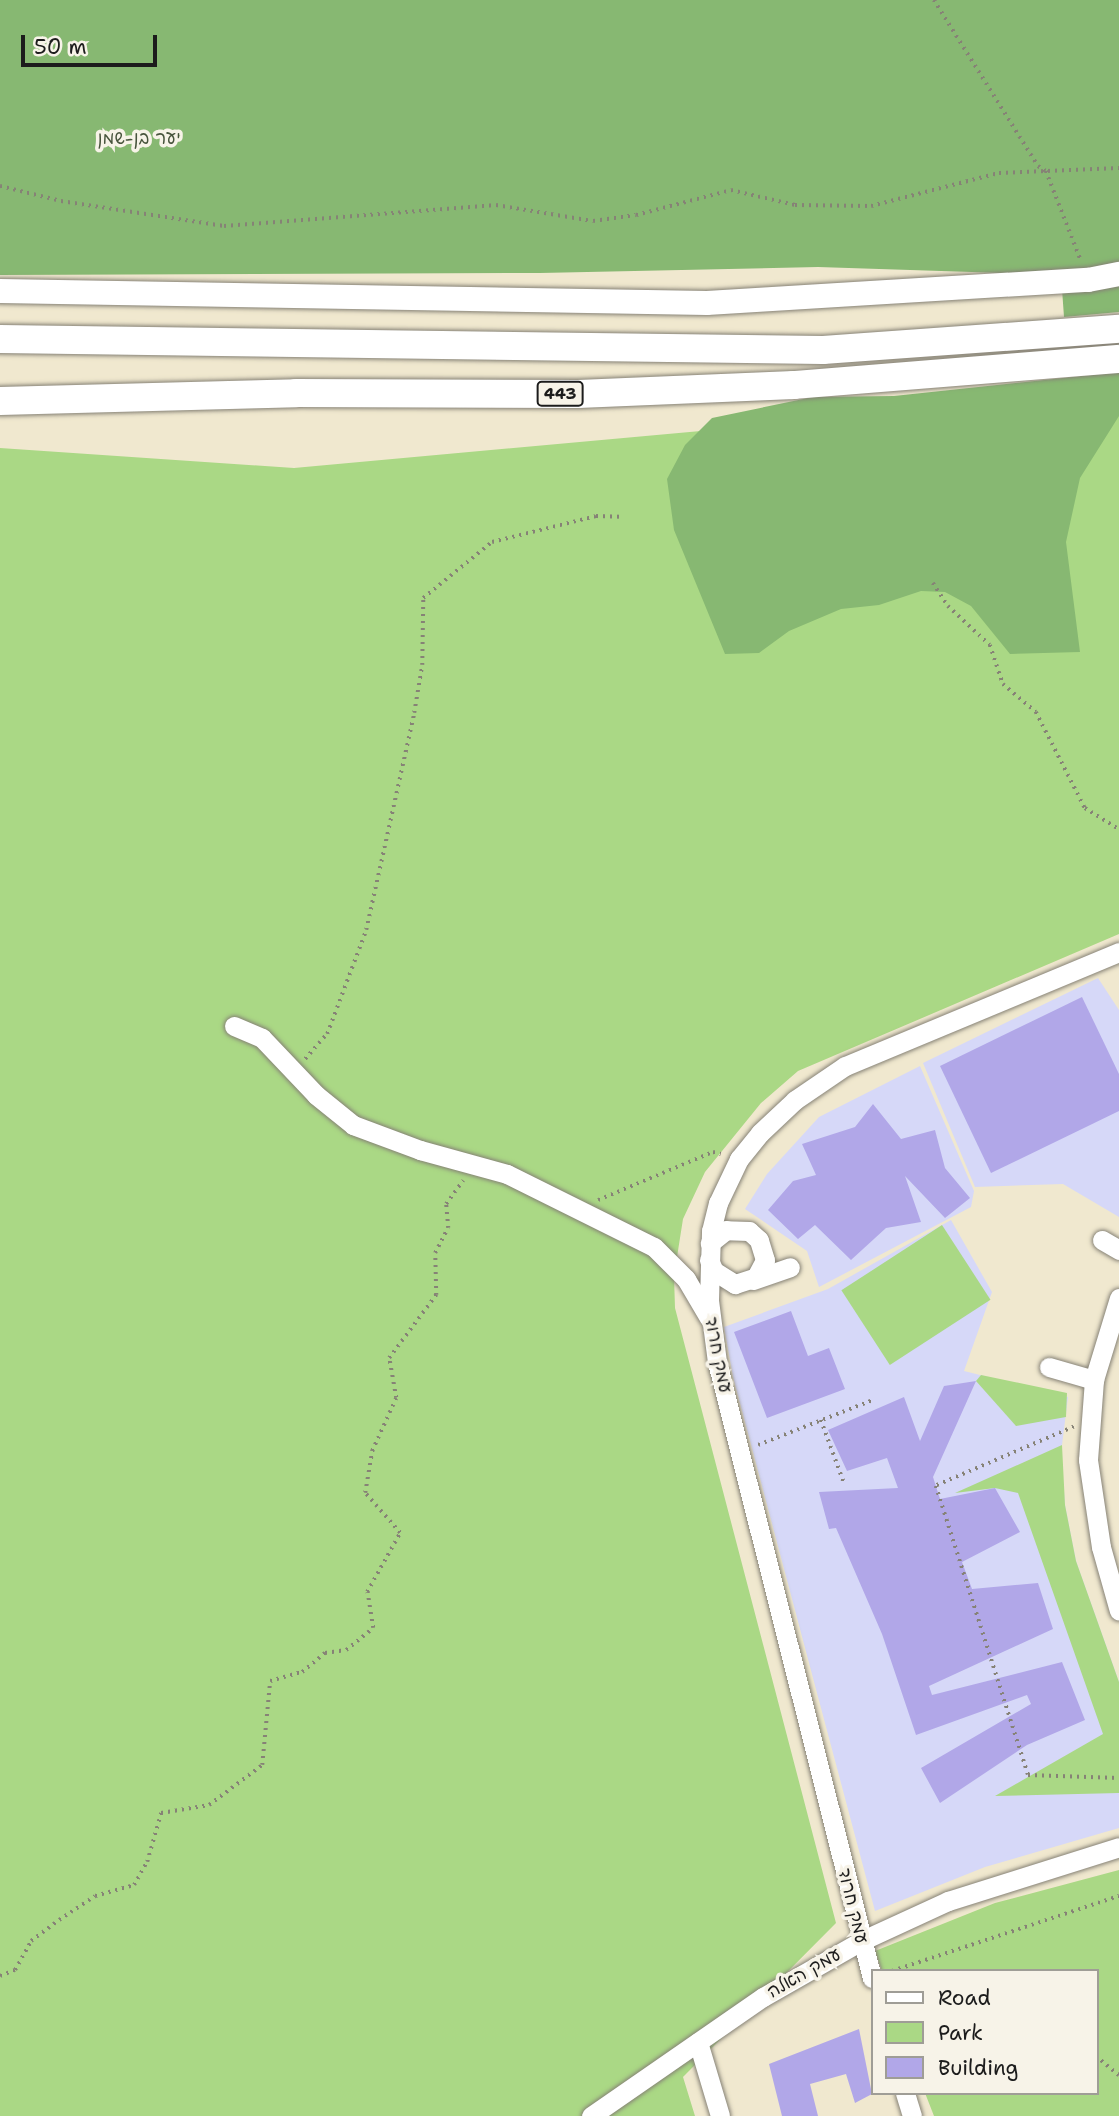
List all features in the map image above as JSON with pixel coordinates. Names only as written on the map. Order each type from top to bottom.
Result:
[{"type":"highway","points":[[0,339],[823,350],[1119,329]]},
{"type":"highway","name":"443","points":[[0,401],[296,393],[578,394],[794,386],[1119,359]]},
{"type":"main road","points":[[0,291],[707,303],[1088,280],[1119,274]]},
{"type":"street","name":"עמק חרוד","points":[[870,1971],[739,1452],[710,1319],[710,1252],[718,1203],[738,1159],[795,1100],[845,1066],[1119,952]]},
{"type":"street","points":[[234,1027],[262,1038],[353,1125],[507,1174],[580,1206],[654,1247],[686,1279],[710,1319]]},
{"type":"street","points":[[752,1281],[765,1260],[759,1240],[748,1231],[732,1229],[710,1252],[713,1271],[728,1282],[752,1281],[790,1267]]},
{"type":"street","points":[[1119,1298],[1094,1380],[1088,1421],[1089,1473],[1101,1547],[1119,1611]]},
{"type":"street","points":[[1049,1367],[1094,1380]]},
{"type":"street","name":"עמק האלה","points":[[591,2116],[764,1997],[862,1941],[959,1897],[1119,1847]]},
{"type":"street","points":[[698,2042],[720,2116]]},
{"type":"street","points":[[906,2095],[912,2116]]},
{"type":"path","points":[[934,0],[1038,166],[1046,171],[1088,280]]},
{"type":"path","points":[[0,186],[61,201],[224,226],[496,205],[593,221],[636,215],[731,190],[795,205],[871,206],[999,173],[1119,168]]},
{"type":"path","points":[[294,1071],[327,1034],[366,930],[414,713],[422,665],[423,598],[492,542],[596,516],[621,517]]},
{"type":"path","points":[[933,583],[948,606],[990,645],[1003,684],[1037,712],[1085,808],[1119,829]]},
{"type":"path","points":[[580,1206],[713,1152],[738,1159]]},
{"type":"path","points":[[0,1976],[15,1970],[31,1941],[59,1920],[95,1896],[134,1885],[147,1862],[161,1813],[209,1805],[262,1765],[270,1681],[302,1672],[325,1653],[346,1650],[373,1628],[368,1592],[400,1533],[366,1493],[372,1451],[396,1398],[389,1358],[436,1295],[435,1253],[448,1228],[446,1204],[475,1165]]},
{"type":"path","points":[[739,1452],[873,1400]]},
{"type":"path","points":[[821,1420],[844,1483]]},
{"type":"path","points":[[1063,1432],[936,1486],[1028,1775],[1119,1778]]},
{"type":"path","points":[[898,1969],[1119,1896]]},
{"type":"path","points":[[1098,2058],[1119,2075]]},
{"type":"shaded area","points":[[1098,978],[1119,1010],[1119,1217],[1063,1184],[975,1187],[923,1063]]},
{"type":"shaded area","points":[[920,1066],[974,1191],[971,1207],[819,1287],[807,1251],[745,1209],[767,1174],[819,1117]]},
{"type":"shaded area","points":[[951,1220],[992,1292],[964,1371],[1068,1397],[1061,1453],[1065,1505],[1076,1561],[1119,1682],[1119,1828],[985,1867],[875,1911],[733,1377],[724,1327],[828,1289]]},
{"type":"green space","name":"יער בן-שמן","points":[[0,0],[1119,0],[1119,312],[1064,317],[1061,275],[818,267],[540,273],[0,275]]},
{"type":"green space","points":[[1119,372],[1119,416],[1080,478],[1066,542],[1080,652],[1010,654],[971,606],[945,592],[921,591],[879,605],[841,609],[789,631],[759,653],[725,654],[674,530],[667,479],[685,445],[712,418],[813,397],[894,396]]},
{"type":"green space","points":[[1119,393],[1119,934],[798,1071],[761,1103],[705,1172],[683,1219],[674,1276],[675,1308],[836,1923],[683,2077],[695,2116],[0,2116],[0,448],[294,468]]},
{"type":"green space","points":[[942,1225],[990,1300],[890,1365],[841,1290]]},
{"type":"green space","points":[[981,1375],[1067,1393],[1066,1417],[1016,1426],[976,1381]]},
{"type":"green space","points":[[1062,1445],[1065,1505],[1076,1561],[1119,1682],[1119,1793],[995,1796],[1103,1734],[1018,1493],[995,1488],[955,1493]]},
{"type":"green space","points":[[1119,1870],[1119,2116],[934,2116],[926,2095],[1098,2095],[1098,1969],[881,1969],[875,1951],[995,1903]]},
{"type":"building","points":[[1082,997],[1119,1074],[1119,1111],[991,1173],[940,1066]]},
{"type":"building","points":[[873,1104],[901,1139],[935,1130],[945,1168],[970,1198],[945,1218],[905,1176],[921,1222],[886,1228],[851,1260],[815,1225],[798,1239],[768,1210],[793,1181],[816,1175],[802,1144],[855,1127]]},
{"type":"building","points":[[791,1311],[808,1356],[829,1348],[845,1389],[767,1418],[734,1332]]},
{"type":"building","points":[[976,1381],[933,1477],[940,1499],[995,1488],[1020,1532],[962,1562],[972,1589],[1038,1583],[1053,1629],[929,1686],[932,1695],[1062,1662],[1085,1720],[1027,1745],[940,1803],[921,1768],[1031,1704],[1027,1695],[916,1735],[882,1634],[836,1528],[829,1529],[819,1492],[898,1488],[887,1458],[847,1471],[828,1430],[904,1397],[920,1441],[944,1386]]},
{"type":"building","points":[[859,2029],[870,2095],[855,2103],[846,2074],[810,2084],[818,2116],[782,2116],[769,2064]]}]
